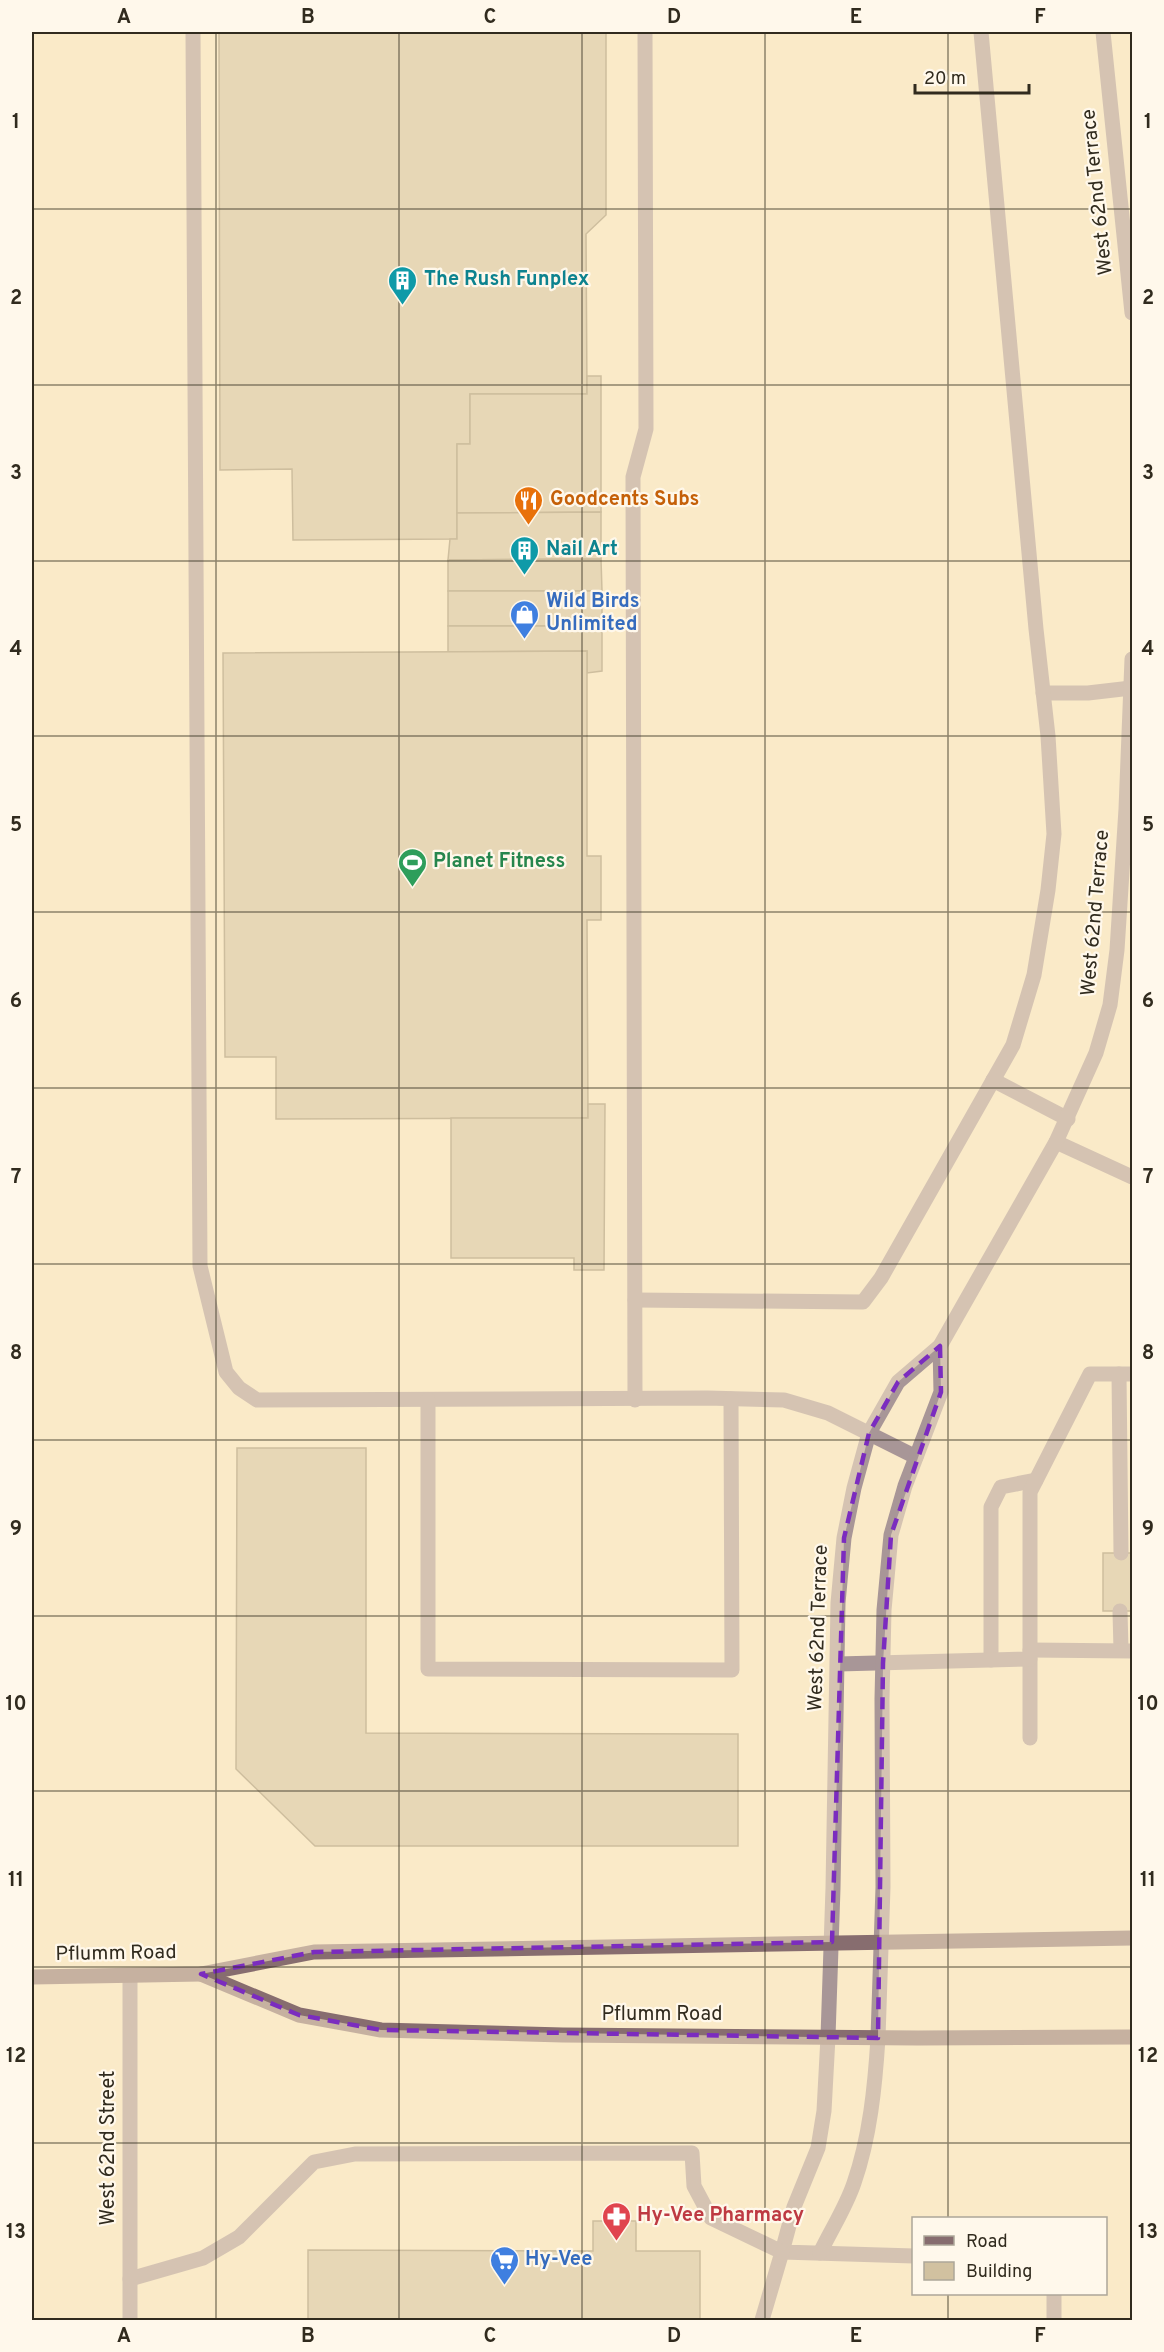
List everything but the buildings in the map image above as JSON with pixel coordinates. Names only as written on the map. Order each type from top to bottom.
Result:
[{"type":"main road","name":"Pflumm Road","points":[[32,1977],[201,1974],[314,1952],[1132,1938]]},
{"type":"main road","name":"Pflumm Road","points":[[201,1974],[299,2015],[381,2030],[563,2035],[878,2038],[1132,2037]]},
{"type":"street","points":[[193,32],[200,1266],[226,1372],[239,1388],[257,1400],[784,1400],[828,1413],[916,1456]]},
{"type":"street","points":[[635,1400],[633,477],[646,429],[645,32]]},
{"type":"street","points":[[635,1300],[863,1302],[881,1278],[1013,1045],[1034,975],[1048,890],[1054,834],[1043,693],[1035,629],[981,32]]},
{"type":"street","name":"West 62nd Terrace","points":[[1102,32],[1132,313]]},
{"type":"street","name":"West 62nd Terrace","points":[[762,2320],[794,2207],[818,2148],[824,2110],[832,1942],[838,1603],[844,1538],[854,1488],[869,1433],[898,1382],[940,1346],[1056,1142],[1096,1053],[1110,1005],[1117,950],[1132,659]]},
{"type":"street","points":[[1043,693],[1088,693],[1131,688]]},
{"type":"street","points":[[993,1080],[1068,1119]]},
{"type":"street","points":[[1056,1142],[1132,1177]]},
{"type":"street","points":[[820,2253],[854,2186],[864,2153],[876,2072],[883,1887],[884,1610],[891,1535],[905,1486],[941,1392],[940,1346]]},
{"type":"street","points":[[1030,1738],[1030,1492],[1090,1374],[1126,1374],[1121,1553]]},
{"type":"street","points":[[428,1400],[428,1669],[732,1670],[731,1399]]},
{"type":"street","points":[[992,1660],[991,1507],[1001,1487],[1036,1480]]},
{"type":"street","points":[[838,1664],[992,1660],[1030,1655],[1127,1651],[1120,1611]]},
{"type":"street","name":"West 62nd Street","points":[[130,1976],[130,2320]]},
{"type":"street","points":[[130,2279],[204,2258],[239,2237],[314,2162],[355,2154],[692,2153],[694,2186],[711,2218],[782,2252],[912,2256]]},
{"type":"street","points":[[1054,2295],[1054,2320]]},
{"type":"highlighted area","points":[[940,1346],[941,1392],[891,1535],[883,1663],[878,2038],[381,2030],[299,2015],[201,1974],[314,1952],[832,1942],[844,1538],[869,1433],[898,1382]]},
{"type":"place","name":"The Rush Funplex","points":[[403,306]]},
{"type":"place","name":"Goodcents Subs","points":[[529,526]]},
{"type":"place","name":"Nail Art","points":[[525,576]]},
{"type":"place","name":"Wild Birds Unlimited","points":[[525,640]]},
{"type":"place","name":"Planet Fitness","points":[[412,888]]},
{"type":"place","name":"Hy-Vee Pharmacy","points":[[616,2242]]},
{"type":"place","name":"Hy-Vee","points":[[504,2286]]}]
